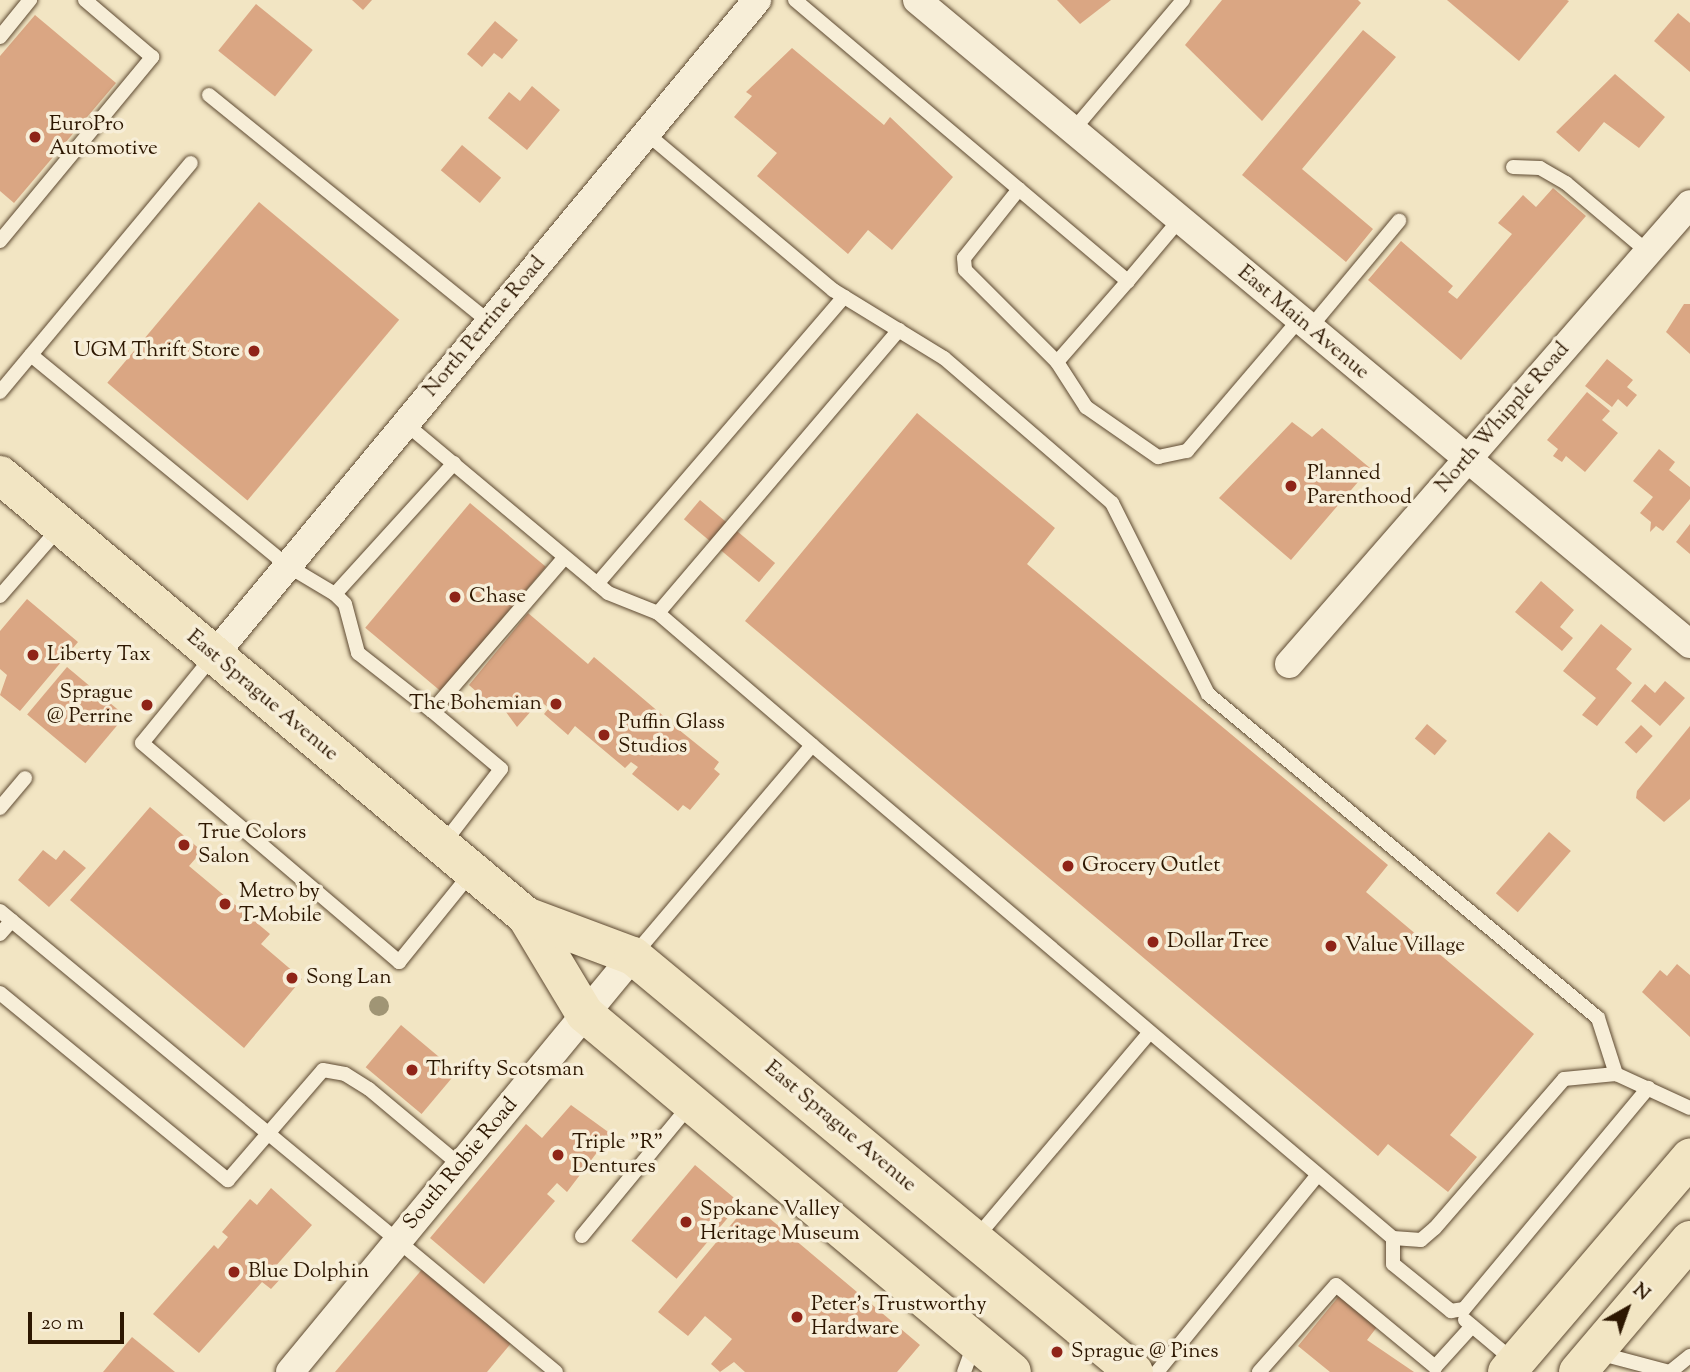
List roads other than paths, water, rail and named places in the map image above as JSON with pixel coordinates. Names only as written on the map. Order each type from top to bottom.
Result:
[{"type":"main road","name":"East Sprague Avenue","points":[[0,475],[526,916],[633,956],[1134,1372]]},
{"type":"main road","name":"East Sprague Avenue","points":[[526,916],[585,1014],[692,1103],[969,1356],[1012,1372]]},
{"type":"main road","points":[[1511,1367],[1690,1158]]},
{"type":"main road","points":[[1607,1364],[1690,1240]]},
{"type":"street","name":"North Perrine Road","points":[[214,655],[757,0]]},
{"type":"street","name":"East Main Avenue","points":[[917,0],[1074,129],[1465,460],[1690,644]]},
{"type":"street","name":"North Whipple Road","points":[[1289,664],[1690,204]]},
{"type":"street","name":"South Robie Road","points":[[290,1372],[633,956]]},
{"type":"lane","points":[[0,37],[30,0]]},
{"type":"lane","points":[[0,241],[152,57],[85,0]]},
{"type":"lane","points":[[795,0],[1128,281]]},
{"type":"lane","points":[[1074,129],[1183,0]]},
{"type":"lane","points":[[209,95],[489,322]]},
{"type":"lane","points":[[646,133],[845,297],[944,358],[1112,503],[1208,694],[1598,1018],[1616,1074]]},
{"type":"lane","points":[[0,392],[191,163]]},
{"type":"lane","points":[[1513,167],[1540,168],[1566,183],[1648,252]]},
{"type":"lane","points":[[1019,189],[964,258],[965,270],[1057,362],[1086,407],[1158,457],[1187,451],[1399,221]]},
{"type":"lane","points":[[1057,362],[1180,219]]},
{"type":"lane","points":[[597,584],[845,297]]},
{"type":"lane","points":[[659,612],[899,330]]},
{"type":"lane","points":[[31,355],[288,566],[335,594],[345,604],[359,653],[501,769],[440,846]]},
{"type":"lane","points":[[406,424],[597,584],[659,612],[1149,1033],[1393,1238],[1421,1240],[1435,1228],[1564,1079],[1616,1074],[1690,1108]]},
{"type":"lane","points":[[335,594],[454,463]]},
{"type":"lane","points":[[0,596],[61,526]]},
{"type":"lane","points":[[432,712],[565,556]]},
{"type":"lane","points":[[214,655],[142,743],[399,962],[472,872]]},
{"type":"lane","points":[[633,956],[812,745]]},
{"type":"lane","points":[[0,808],[25,778]]},
{"type":"lane","points":[[0,911],[556,1372]]},
{"type":"lane","points":[[0,934],[12,920]]},
{"type":"lane","points":[[0,993],[228,1180],[323,1070],[345,1074],[460,1166]]},
{"type":"lane","points":[[975,1239],[1149,1033]]},
{"type":"lane","points":[[1456,1313],[1648,1088]]},
{"type":"lane","points":[[582,1236],[692,1103]]},
{"type":"lane","points":[[1157,1372],[1317,1176]]},
{"type":"lane","points":[[1393,1238],[1394,1264],[1472,1326],[1511,1367]]},
{"type":"lane","points":[[1259,1372],[1336,1285],[1435,1367],[1472,1326]]},
{"type":"lane","points":[[1607,1364],[1670,1372],[1690,1356]]},
{"type":"place","name":"EuroPro Automotive","points":[[35,137]]},
{"type":"place","name":"UGM Thrift Store","points":[[254,351]]},
{"type":"place","name":"Planned Parenthood","points":[[1291,486]]},
{"type":"place","name":"Chase","points":[[455,597]]},
{"type":"place","name":"Liberty Tax","points":[[33,655]]},
{"type":"place","name":"The Bohemian","points":[[556,704]]},
{"type":"place","name":"Sprague @ Perrine","points":[[147,705]]},
{"type":"place","name":"Puffin Glass Studios","points":[[604,735]]},
{"type":"place","name":"True Colors Salon","points":[[184,845]]},
{"type":"place","name":"Grocery Outlet","points":[[1068,866]]},
{"type":"place","name":"Metro by T-Mobile","points":[[225,904]]},
{"type":"place","name":"Dollar Tree","points":[[1153,942]]},
{"type":"place","name":"Value Village","points":[[1331,946]]},
{"type":"place","name":"Song Lan","points":[[292,978]]},
{"type":"place","name":"Thrifty Scotsman","points":[[412,1070]]},
{"type":"place","name":"Triple \"R\" Dentures","points":[[558,1155]]},
{"type":"place","name":"Spokane Valley Heritage Museum","points":[[686,1222]]},
{"type":"place","name":"Blue Dolphin","points":[[234,1272]]},
{"type":"place","name":"Peter's Trustworthy Hardware","points":[[797,1317]]},
{"type":"place","name":"Sprague @ Pines","points":[[1057,1352]]}]
